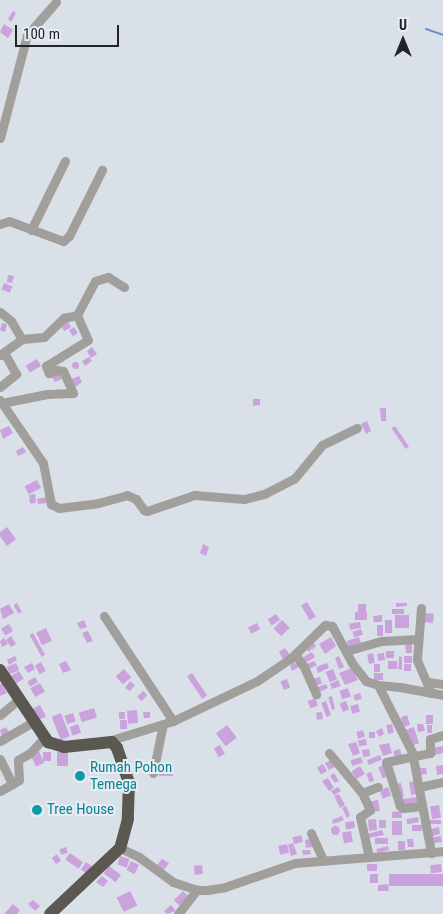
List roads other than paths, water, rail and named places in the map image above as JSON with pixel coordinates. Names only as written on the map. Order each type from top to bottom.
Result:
[{"type":"highway","points":[[0,670],[44,738],[53,745],[64,747],[107,741],[118,748],[130,788],[128,818],[120,848],[50,914]]},
{"type":"street","points":[[0,138],[27,35],[56,2]]},
{"type":"street","points":[[31,230],[65,161]]},
{"type":"street","points":[[0,224],[9,221],[59,241],[66,240],[102,170]]},
{"type":"street","points":[[0,386],[16,374],[2,354],[22,340],[44,337],[64,318],[77,315],[92,286],[100,279],[113,278],[124,286]]},
{"type":"street","points":[[0,312],[11,321],[22,340]]},
{"type":"street","points":[[77,315],[88,340],[48,364],[46,368],[49,373],[57,370],[63,372],[73,393],[47,394],[1,401],[43,463],[51,504],[59,508],[98,503],[127,495],[136,499],[147,511],[194,495],[244,499],[264,494],[294,479],[322,445],[357,428]]},
{"type":"street","points":[[421,608],[417,660],[428,682],[431,693]]},
{"type":"street","points":[[104,616],[173,721]]},
{"type":"street","points":[[107,741],[173,721],[257,681],[272,673],[295,654],[318,630],[328,624],[337,633],[363,678],[370,684],[400,687],[443,695]]},
{"type":"street","points":[[346,651],[382,641],[418,639]]},
{"type":"street","points":[[295,654],[304,666],[316,694]]},
{"type":"street","points":[[428,682],[443,684]]},
{"type":"street","points":[[378,685],[406,736],[413,756],[432,854]]},
{"type":"street","points":[[0,715],[19,699]]},
{"type":"street","points":[[0,741],[33,722]]},
{"type":"street","points":[[153,773],[164,724]]},
{"type":"street","points":[[422,806],[403,808],[400,806],[386,764],[390,760],[430,753],[430,739],[443,735]]},
{"type":"street","points":[[0,791],[20,778],[18,760],[30,753],[44,738]]},
{"type":"street","points":[[329,753],[362,793],[370,810],[360,817],[369,857]]},
{"type":"street","points":[[0,760],[12,784]]},
{"type":"street","points":[[419,788],[443,782]]},
{"type":"street","points":[[362,793],[378,787]]},
{"type":"street","points":[[311,833],[323,860]]},
{"type":"street","points":[[120,848],[139,857],[166,879],[197,890],[215,890],[287,865],[323,860],[432,854],[443,851]]},
{"type":"street","points":[[178,914],[197,890]]},
{"type":"waterway","points":[[426,29],[443,35]]},
{"type":"place","name":"Rumah Pohon Temega","points":[[80,776]]},
{"type":"place","name":"Tree House","points":[[37,810]]}]
